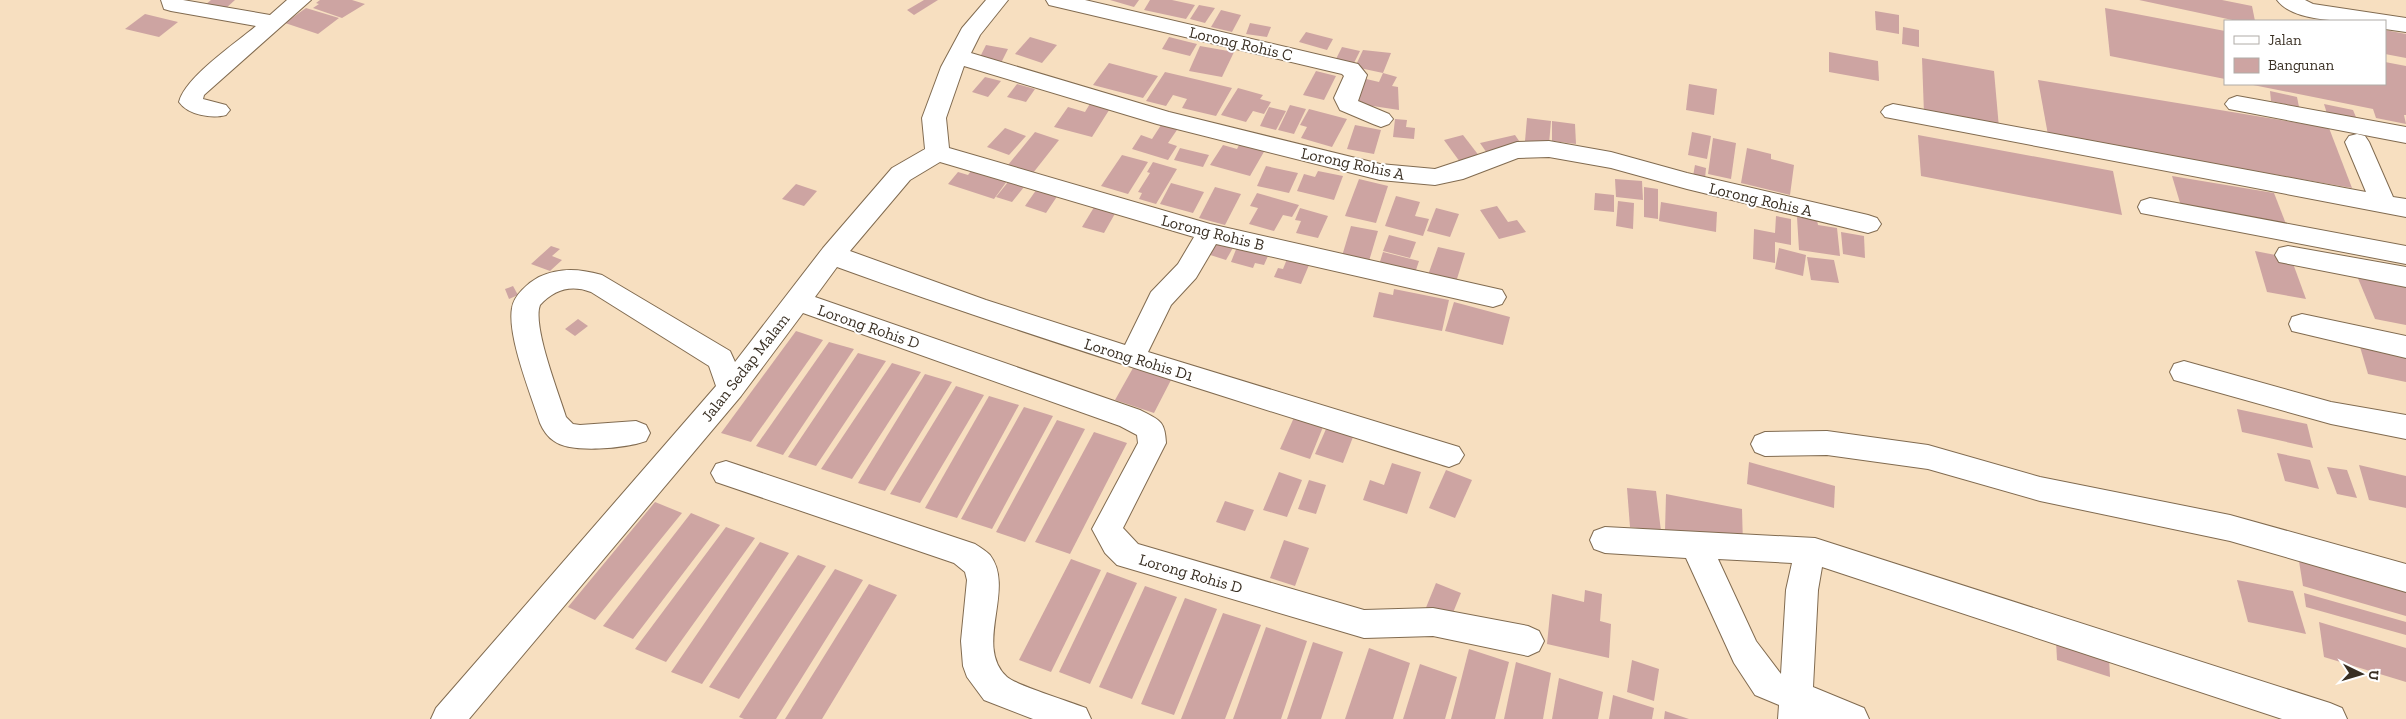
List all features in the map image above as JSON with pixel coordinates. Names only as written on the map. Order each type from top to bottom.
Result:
[{"type":"street","points":[[172,0],[172,4],[179,6],[274,22]]},
{"type":"street","points":[[218,110],[198,106],[192,102],[193,93],[222,65],[300,0]]},
{"type":"street","points":[[937,153],[934,118],[958,56],[970,32],[997,0]]},
{"type":"street","name":"Lorong Rohis C","points":[[1057,0],[1350,69],[1356,75],[1346,98],[1348,105],[1381,119]]},
{"type":"street","points":[[2288,0],[2308,10],[2373,20]]},
{"type":"street","points":[[2386,22],[2406,25]]},
{"type":"street","name":"Lorong Rohis A","points":[[958,56],[1165,119],[1380,172],[1434,177],[1454,173],[1517,150],[1549,149],[1611,160],[1687,181],[1868,224]]},
{"type":"street","points":[[2238,104],[2406,135]]},
{"type":"street","points":[[1893,112],[2394,205]]},
{"type":"street","points":[[2357,142],[2394,205]]},
{"type":"street","name":"Lorong Rohis B","points":[[937,153],[1210,233],[1493,297]]},
{"type":"street","name":"Jalan Sedap Malam","points":[[448,719],[731,388],[832,255],[901,174],[937,153]]},
{"type":"street","points":[[2150,207],[2406,255]]},
{"type":"street","points":[[1132,358],[1160,299],[1188,271],[1210,233]]},
{"type":"street","name":"Lorong Rohis D1","points":[[832,255],[977,307],[1132,358],[1449,455]]},
{"type":"street","points":[[2288,255],[2406,277]]},
{"type":"street","points":[[636,433],[580,437],[565,434],[554,423],[527,332],[525,309],[528,302],[541,289],[553,281],[566,277],[584,279],[600,285],[720,359],[731,388]]},
{"type":"street","name":"Lorong Rohis D","points":[[797,301],[1130,418],[1151,429],[1152,443],[1107,529],[1116,544],[1128,555],[1364,624],[1386,625],[1404,622],[1432,622],[1466,626],[1528,641]]},
{"type":"street","points":[[2302,324],[2406,347]]},
{"type":"street","points":[[2184,372],[2331,413],[2406,427]]},
{"type":"street","points":[[1765,444],[1827,443],[1928,457],[2040,490],[2230,528],[2406,578]]},
{"type":"street","points":[[726,473],[964,554],[979,565],[983,580],[977,641],[979,666],[996,689],[1074,719]]},
{"type":"street","points":[[1604,540],[1815,551],[2330,719]]},
{"type":"street","points":[[1696,546],[1745,652],[1767,684],[1796,708],[1852,719]]},
{"type":"street","points":[[1796,708],[1802,590],[1806,566],[1815,551]]},
{"type":"building","points":[[211,0],[235,0],[225,9],[205,5]]},
{"type":"building","points":[[320,0],[352,0],[365,4],[342,18],[313,8],[319,4],[316,3]]},
{"type":"building","points":[[924,0],[938,0],[914,15],[907,10]]},
{"type":"building","points":[[1110,0],[1139,0],[1134,7]]},
{"type":"building","points":[[1150,0],[1172,0],[1195,5],[1186,19],[1144,10]]},
{"type":"building","points":[[2139,0],[2222,0],[2252,6],[2255,20],[2232,20]]},
{"type":"building","points":[[1199,5],[1215,8],[1205,23],[1190,19]]},
{"type":"building","points":[[306,8],[339,18],[318,34],[285,23]]},
{"type":"building","points":[[2105,8],[2224,31],[2224,79],[2110,56]]},
{"type":"building","points":[[1221,10],[1241,15],[1232,32],[1211,27]]},
{"type":"building","points":[[1875,11],[1899,15],[1899,34],[1876,30]]},
{"type":"building","points":[[145,14],[178,22],[159,37],[125,29]]},
{"type":"building","points":[[1250,23],[1271,27],[1267,37],[1246,34]]},
{"type":"building","points":[[1903,27],[1919,30],[1919,47],[1902,44]]},
{"type":"building","points":[[2386,30],[2406,34],[2406,58],[2386,54]]},
{"type":"building","points":[[1306,32],[1333,39],[1327,50],[1299,42]]},
{"type":"building","points":[[1030,37],[1057,45],[1042,63],[1015,54]]},
{"type":"building","points":[[1169,37],[1197,44],[1190,56],[1162,49]]},
{"type":"building","points":[[986,45],[1008,49],[1001,63],[979,59]]},
{"type":"building","points":[[1200,46],[1234,52],[1222,77],[1189,71]]},
{"type":"building","points":[[1342,47],[1360,51],[1352,67],[1334,63]]},
{"type":"building","points":[[1363,50],[1391,53],[1383,73],[1355,67]]},
{"type":"building","points":[[1829,52],[1878,61],[1879,81],[1829,72]]},
{"type":"building","points":[[1922,58],[1994,71],[1999,128],[1924,114]]},
{"type":"building","points":[[2386,62],[2406,66],[2406,115],[2404,115],[2406,124],[2376,118],[2373,109],[2253,85],[2386,85]]},
{"type":"building","points":[[1109,63],[1158,76],[1143,98],[1093,85]]},
{"type":"building","points":[[1316,71],[1336,76],[1324,100],[1303,95]]},
{"type":"building","points":[[1165,72],[1232,88],[1216,116],[1182,108],[1187,99],[1173,95],[1166,106],[1146,101]]},
{"type":"building","points":[[1383,73],[1397,77],[1392,86],[1398,87],[1399,110],[1353,103],[1362,78],[1379,82]]},
{"type":"building","points":[[985,77],[1001,81],[988,97],[972,92]]},
{"type":"building","points":[[2038,80],[2329,128],[2352,188],[2048,135]]},
{"type":"building","points":[[1017,84],[1035,89],[1026,102],[1007,97]]},
{"type":"building","points":[[1689,84],[1717,89],[1714,115],[1686,110]]},
{"type":"building","points":[[1238,88],[1263,95],[1260,99],[1271,102],[1264,114],[1253,111],[1246,122],[1221,115]]},
{"type":"building","points":[[2270,91],[2297,97],[2299,107],[2271,101]]},
{"type":"building","points":[[1091,102],[1111,107],[1092,137],[1054,127],[1068,107],[1085,112]]},
{"type":"building","points":[[2324,104],[2353,110],[2358,122],[2328,117]]},
{"type":"building","points":[[1290,105],[1306,109],[1294,134],[1278,130]]},
{"type":"building","points":[[1269,107],[1286,111],[1276,130],[1260,126]]},
{"type":"building","points":[[1309,109],[1347,119],[1332,147],[1301,138],[1307,127],[1300,125]]},
{"type":"building","points":[[1527,118],[1551,121],[1549,144],[1525,141]]},
{"type":"building","points":[[1395,119],[1407,120],[1406,127],[1415,128],[1414,139],[1393,137]]},
{"type":"building","points":[[1552,121],[1575,124],[1576,144],[1552,141]]},
{"type":"building","points":[[1163,122],[1179,127],[1168,143],[1177,146],[1168,160],[1132,149],[1141,135],[1152,139]]},
{"type":"building","points":[[1355,125],[1381,130],[1374,154],[1347,149]]},
{"type":"building","points":[[1005,128],[1026,136],[1009,155],[987,147]]},
{"type":"building","points":[[1035,132],[1059,140],[1033,173],[1008,165]]},
{"type":"building","points":[[1692,132],[1711,136],[1707,159],[1688,155]]},
{"type":"building","points":[[1463,135],[1480,157],[1460,162],[1444,140]]},
{"type":"building","points":[[1515,135],[1524,148],[1489,156],[1480,143]]},
{"type":"building","points":[[1918,135],[2113,171],[2122,215],[1921,176]]},
{"type":"building","points":[[1713,138],[1736,143],[1731,179],[1708,174]]},
{"type":"building","points":[[1240,143],[1265,150],[1250,176],[1210,165],[1223,145],[1237,149]]},
{"type":"building","points":[[1180,148],[1209,155],[1203,167],[1174,160]]},
{"type":"building","points":[[1747,148],[1771,154],[1771,159],[1794,165],[1790,195],[1741,183]]},
{"type":"building","points":[[1122,155],[1148,162],[1128,194],[1101,186]]},
{"type":"building","points":[[1153,162],[1177,169],[1156,204],[1139,199],[1142,193],[1138,192],[1150,173],[1147,172]]},
{"type":"building","points":[[1695,165],[1706,168],[1705,179],[1693,176]]},
{"type":"building","points":[[975,166],[1010,177],[994,199],[948,184],[958,172],[968,175]]},
{"type":"building","points":[[1266,166],[1298,173],[1289,193],[1257,186]]},
{"type":"building","points":[[1318,171],[1343,176],[1334,200],[1297,191],[1304,174],[1315,177]]},
{"type":"building","points":[[2172,176],[2274,193],[2286,224],[2181,206]]},
{"type":"building","points":[[1012,177],[1028,182],[1012,202],[996,197]]},
{"type":"building","points":[[1359,179],[1388,186],[1376,223],[1345,216]]},
{"type":"building","points":[[1615,179],[1642,181],[1643,200],[1616,197]]},
{"type":"building","points":[[1171,183],[1204,192],[1193,213],[1160,204]]},
{"type":"building","points":[[796,184],[817,191],[804,206],[782,199]]},
{"type":"building","points":[[1039,186],[1060,192],[1046,213],[1025,206]]},
{"type":"building","points":[[1215,187],[1241,194],[1225,225],[1199,218]]},
{"type":"building","points":[[1644,187],[1658,189],[1658,219],[1644,217]]},
{"type":"building","points":[[1257,193],[1299,205],[1292,217],[1283,215],[1274,231],[1249,224],[1258,208],[1250,206]]},
{"type":"building","points":[[1595,193],[1614,195],[1614,212],[1594,210]]},
{"type":"building","points":[[1396,196],[1420,202],[1415,216],[1429,219],[1423,236],[1385,226]]},
{"type":"building","points":[[1618,201],[1634,203],[1633,229],[1616,226]]},
{"type":"building","points":[[1661,202],[1717,212],[1716,232],[1659,221]]},
{"type":"building","points":[[1096,204],[1117,210],[1104,233],[1082,227]]},
{"type":"building","points":[[1497,206],[1508,222],[1517,220],[1526,232],[1499,239],[1480,210]]},
{"type":"building","points":[[1300,208],[1328,216],[1318,238],[1296,233],[1301,221],[1295,220]]},
{"type":"building","points":[[1436,208],[1459,214],[1450,237],[1427,231]]},
{"type":"building","points":[[1776,216],[1791,219],[1791,245],[1775,242],[1775,263],[1753,259],[1754,229],[1775,233]]},
{"type":"building","points":[[1797,217],[1817,220],[1818,225],[1837,228],[1840,256],[1799,250]]},
{"type":"building","points":[[1351,226],[1378,231],[1369,261],[1342,256]]},
{"type":"building","points":[[1841,232],[1864,236],[1865,258],[1843,254]]},
{"type":"building","points":[[1389,235],[1416,242],[1410,258],[1383,251]]},
{"type":"building","points":[[1211,239],[1234,246],[1226,260],[1204,253]]},
{"type":"building","points":[[551,246],[560,249],[552,256],[562,260],[550,271],[531,264]]},
{"type":"building","points":[[1237,247],[1271,249],[1264,265],[1255,263],[1253,268],[1231,262]]},
{"type":"building","points":[[1438,247],[1465,253],[1456,282],[1428,275]]},
{"type":"building","points":[[1779,248],[1806,255],[1803,276],[1775,269]]},
{"type":"building","points":[[2255,251],[2291,258],[2306,299],[2267,292]]},
{"type":"building","points":[[1383,252],[1419,261],[1414,276],[1378,268]]},
{"type":"building","points":[[1807,257],[1834,260],[1839,283],[1811,280]]},
{"type":"building","points":[[1287,259],[1309,265],[1301,284],[1274,277],[1278,268],[1283,269]]},
{"type":"building","points":[[2357,276],[2406,284],[2406,325],[2375,319]]},
{"type":"building","points":[[513,286],[518,295],[509,299],[505,289]]},
{"type":"building","points":[[1394,289],[1449,300],[1442,331],[1373,317],[1379,292],[1393,295]]},
{"type":"building","points":[[1454,302],[1510,317],[1503,345],[1445,331]]},
{"type":"building","points":[[578,319],[588,326],[575,336],[565,329]]},
{"type":"building","points":[[796,331],[823,340],[751,442],[721,433]]},
{"type":"building","points":[[2358,340],[2406,351],[2406,382],[2368,374]]},
{"type":"building","points":[[829,342],[854,349],[783,455],[756,446]]},
{"type":"building","points":[[858,353],[886,361],[816,466],[788,457]]},
{"type":"building","points":[[892,363],[921,372],[852,479],[821,469]]},
{"type":"building","points":[[1133,368],[1171,380],[1154,413],[1115,400]]},
{"type":"building","points":[[925,374],[952,382],[885,491],[858,483]]},
{"type":"building","points":[[956,386],[984,395],[920,503],[890,494]]},
{"type":"building","points":[[989,396],[1019,405],[957,518],[925,508]]},
{"type":"building","points":[[1024,407],[1053,416],[992,529],[961,519]]},
{"type":"building","points":[[2237,409],[2307,424],[2313,448],[2242,432]]},
{"type":"building","points":[[1296,413],[1325,422],[1310,459],[1280,449]]},
{"type":"building","points":[[1057,420],[1085,429],[1025,542],[996,532]]},
{"type":"building","points":[[1326,429],[1353,437],[1343,463],[1315,454]]},
{"type":"building","points":[[1094,432],[1127,443],[1070,554],[1035,542]]},
{"type":"building","points":[[2277,453],[2310,460],[2319,489],[2285,481]]},
{"type":"building","points":[[1749,462],[1835,486],[1834,508],[1747,484]]},
{"type":"building","points":[[1392,463],[1421,472],[1407,514],[1363,500],[1370,480],[1384,485]]},
{"type":"building","points":[[2359,465],[2406,476],[2406,508],[2369,500]]},
{"type":"building","points":[[2327,467],[2347,470],[2357,498],[2337,494]]},
{"type":"building","points":[[1446,470],[1472,480],[1455,518],[1429,508]]},
{"type":"building","points":[[1279,472],[1302,480],[1287,517],[1263,510]]},
{"type":"building","points":[[1309,480],[1326,485],[1316,514],[1298,509]]},
{"type":"building","points":[[1627,488],[1656,491],[1661,531],[1630,527]]},
{"type":"building","points":[[1666,494],[1742,509],[1743,546],[1665,531]]},
{"type":"building","points":[[1225,501],[1254,510],[1245,531],[1216,522]]},
{"type":"building","points":[[655,502],[682,513],[595,620],[568,607]]},
{"type":"building","points":[[691,513],[720,525],[633,639],[603,626]]},
{"type":"building","points":[[726,527],[755,538],[666,662],[635,649]]},
{"type":"building","points":[[1284,540],[1309,548],[1295,586],[1270,578]]},
{"type":"building","points":[[760,542],[789,553],[702,684],[671,672]]},
{"type":"building","points":[[798,555],[826,566],[739,699],[709,687]]},
{"type":"building","points":[[2298,555],[2406,585],[2406,616],[2303,586]]},
{"type":"building","points":[[1071,559],[1101,570],[1051,672],[1019,660]]},
{"type":"building","points":[[835,569],[863,580],[776,719],[744,719],[739,717]]},
{"type":"building","points":[[1107,572],[1137,583],[1090,684],[1059,672]]},
{"type":"building","points":[[2237,580],[2293,591],[2306,634],[2248,622]]},
{"type":"building","points":[[1436,583],[1461,593],[1450,620],[1425,610]]},
{"type":"building","points":[[869,584],[897,595],[822,719],[785,719]]},
{"type":"building","points":[[1145,586],[1177,597],[1132,699],[1099,687]]},
{"type":"building","points":[[1585,590],[1602,594],[1600,621],[1611,624],[1609,658],[1547,644],[1552,594],[1584,602]]},
{"type":"building","points":[[2304,593],[2406,622],[2406,635],[2306,607]]},
{"type":"building","points":[[1185,598],[1217,609],[1174,715],[1141,704]]},
{"type":"building","points":[[1223,613],[1261,625],[1225,719],[1181,719]]},
{"type":"building","points":[[2319,622],[2406,648],[2406,682],[2324,657]]},
{"type":"building","points":[[1266,627],[1307,641],[1281,719],[1233,719]]},
{"type":"building","points":[[2056,641],[2109,657],[2110,677],[2057,660]]},
{"type":"building","points":[[1313,642],[1343,652],[1321,719],[1287,719]]},
{"type":"building","points":[[1369,648],[1410,663],[1393,719],[1345,719]]},
{"type":"building","points":[[1469,649],[1509,662],[1495,719],[1451,719]]},
{"type":"building","points":[[1632,660],[1659,669],[1654,701],[1627,692]]},
{"type":"building","points":[[1516,662],[1551,673],[1543,719],[1504,719]]},
{"type":"building","points":[[1420,664],[1457,677],[1445,719],[1403,719]]},
{"type":"building","points":[[1559,678],[1603,692],[1598,719],[1552,719]]},
{"type":"building","points":[[1613,695],[1654,708],[1652,719],[1609,719]]},
{"type":"building","points":[[1665,711],[1689,719],[1664,719]]}]
